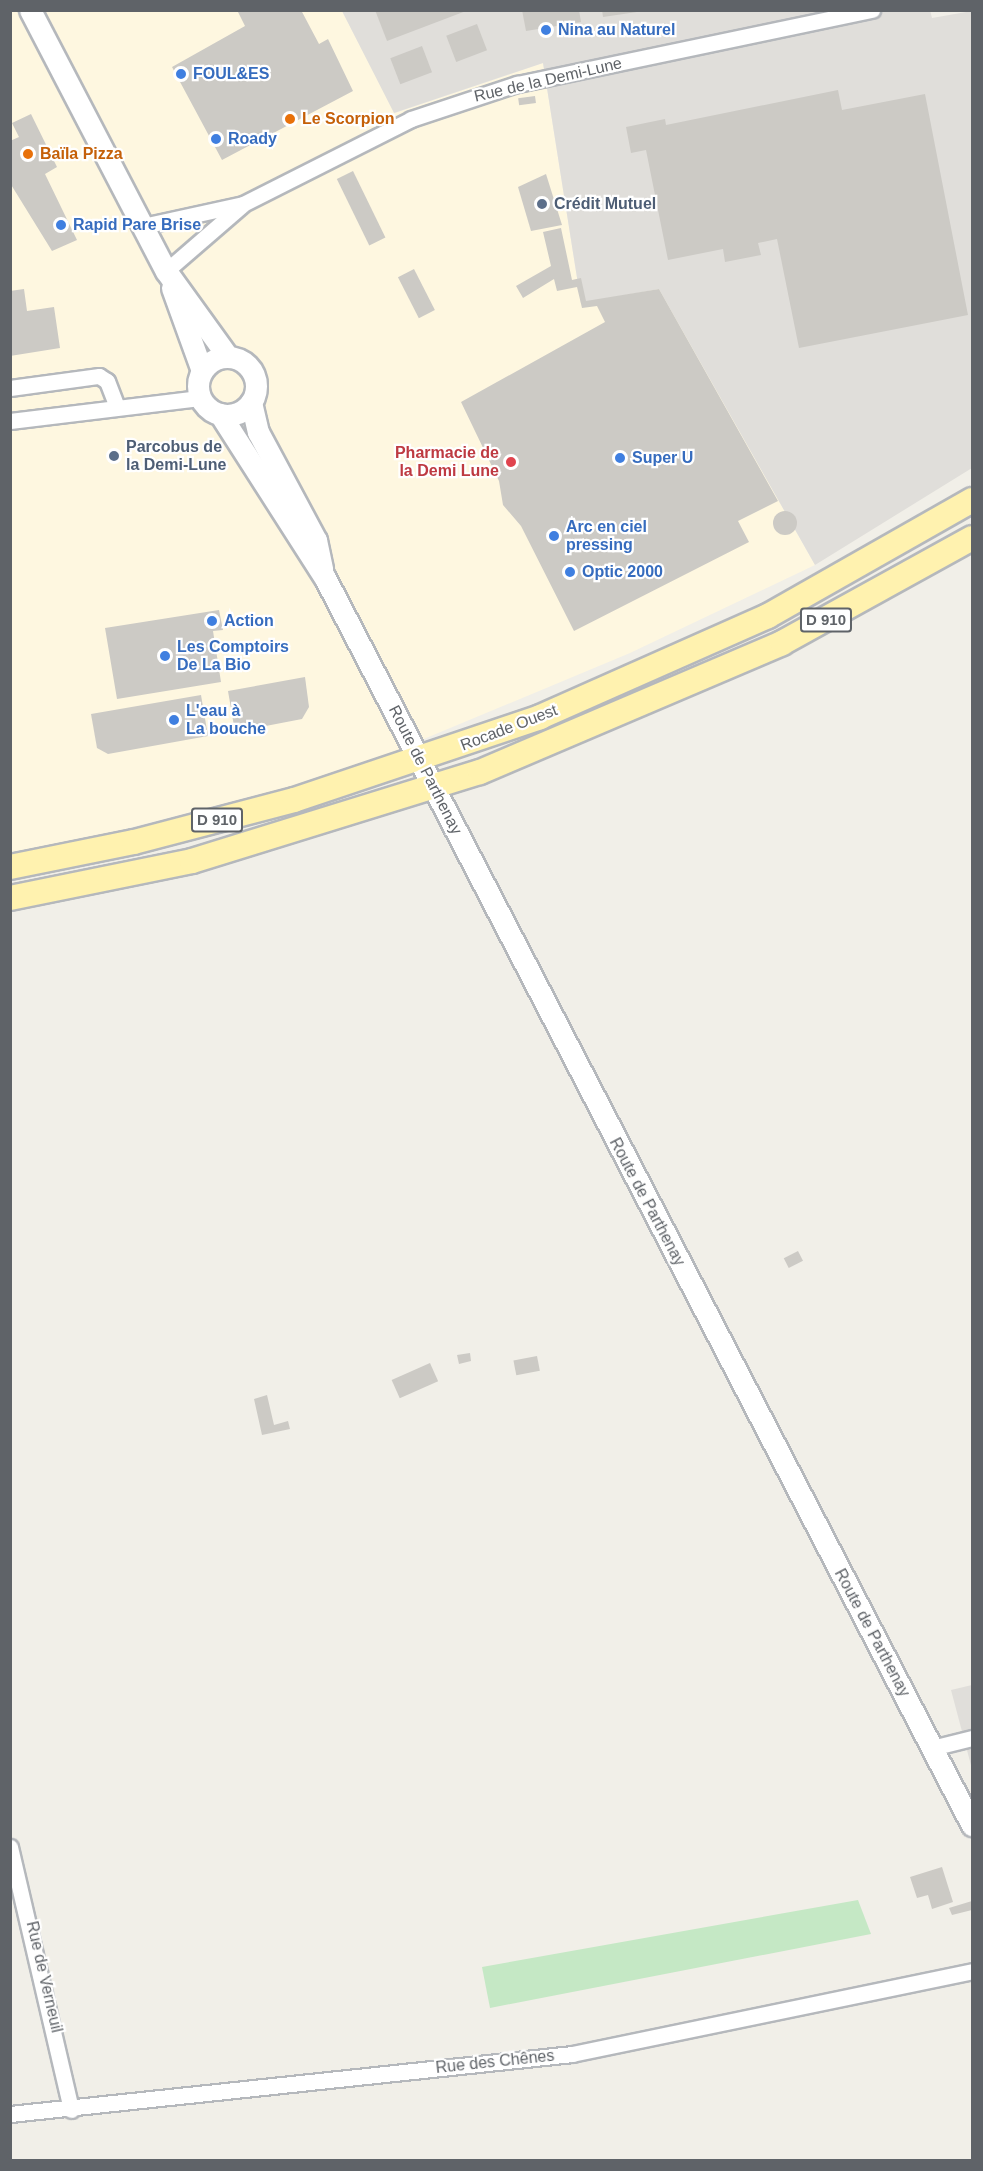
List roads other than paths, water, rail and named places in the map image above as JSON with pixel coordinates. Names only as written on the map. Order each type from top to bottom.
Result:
[{"type":"main road","points":[[30,10],[166,271],[228,357],[242,361],[254,375],[252,402],[237,414],[220,414],[201,398],[202,371],[166,271]]},
{"type":"main road","points":[[202,371],[228,357]]},
{"type":"main road","name":"Route de Parthenay","points":[[252,402],[258,432],[316,540],[325,578]]},
{"type":"main road","name":"Route de Parthenay","points":[[220,414],[325,578],[972,1825]]},
{"type":"main road","name":"Rocade Ouest","points":[[10,867],[134,843],[420,760],[674,661],[805,597],[972,500]]},
{"type":"main road","name":"Rocade Ouest","points":[[435,789],[703,680],[818,625],[972,538]]},
{"type":"main road","name":"D 910","points":[[10,898],[192,861],[435,789]]},
{"type":"street","name":"Rue de la Demi-Lune","points":[[142,226],[243,204],[444,106],[543,77],[872,10]]},
{"type":"street","name":"Rue de la Demi-Lune","points":[[166,271],[243,204]]},
{"type":"street","points":[[10,388],[99,376],[107,381],[117,407]]},
{"type":"street","points":[[10,421],[201,398]]},
{"type":"street","points":[[932,1748],[972,1738]]},
{"type":"street","name":"Rue de Verneuil","points":[[10,1847],[71,2110]]},
{"type":"street","name":"Rue des Chênes","points":[[10,2114],[71,2110],[572,2054],[972,1971]]},
{"type":"place","name":"Nina au Naturel","points":[[546,30]]},
{"type":"place","name":"FOUL&ES","points":[[181,74]]},
{"type":"place","name":"Le Scorpion","points":[[290,119]]},
{"type":"place","name":"Roady","points":[[216,139]]},
{"type":"place","name":"Baïla Pizza","points":[[28,154]]},
{"type":"place","name":"Crédit Mutuel","points":[[542,204]]},
{"type":"place","name":"Rapid Pare Brise","points":[[61,225]]},
{"type":"place","name":"Parcobus de la Demi-Lune","points":[[114,456]]},
{"type":"place","name":"Super U","points":[[620,458]]},
{"type":"place","name":"Pharmacie de la Demi Lune","points":[[511,462]]},
{"type":"place","name":"Arc en ciel pressing","points":[[554,536]]},
{"type":"place","name":"Optic 2000","points":[[570,572]]},
{"type":"place","name":"Action","points":[[212,621]]},
{"type":"place","name":"Les Comptoirs De La Bio","points":[[165,656]]},
{"type":"place","name":"L'eau à La bouche","points":[[174,720]]}]
